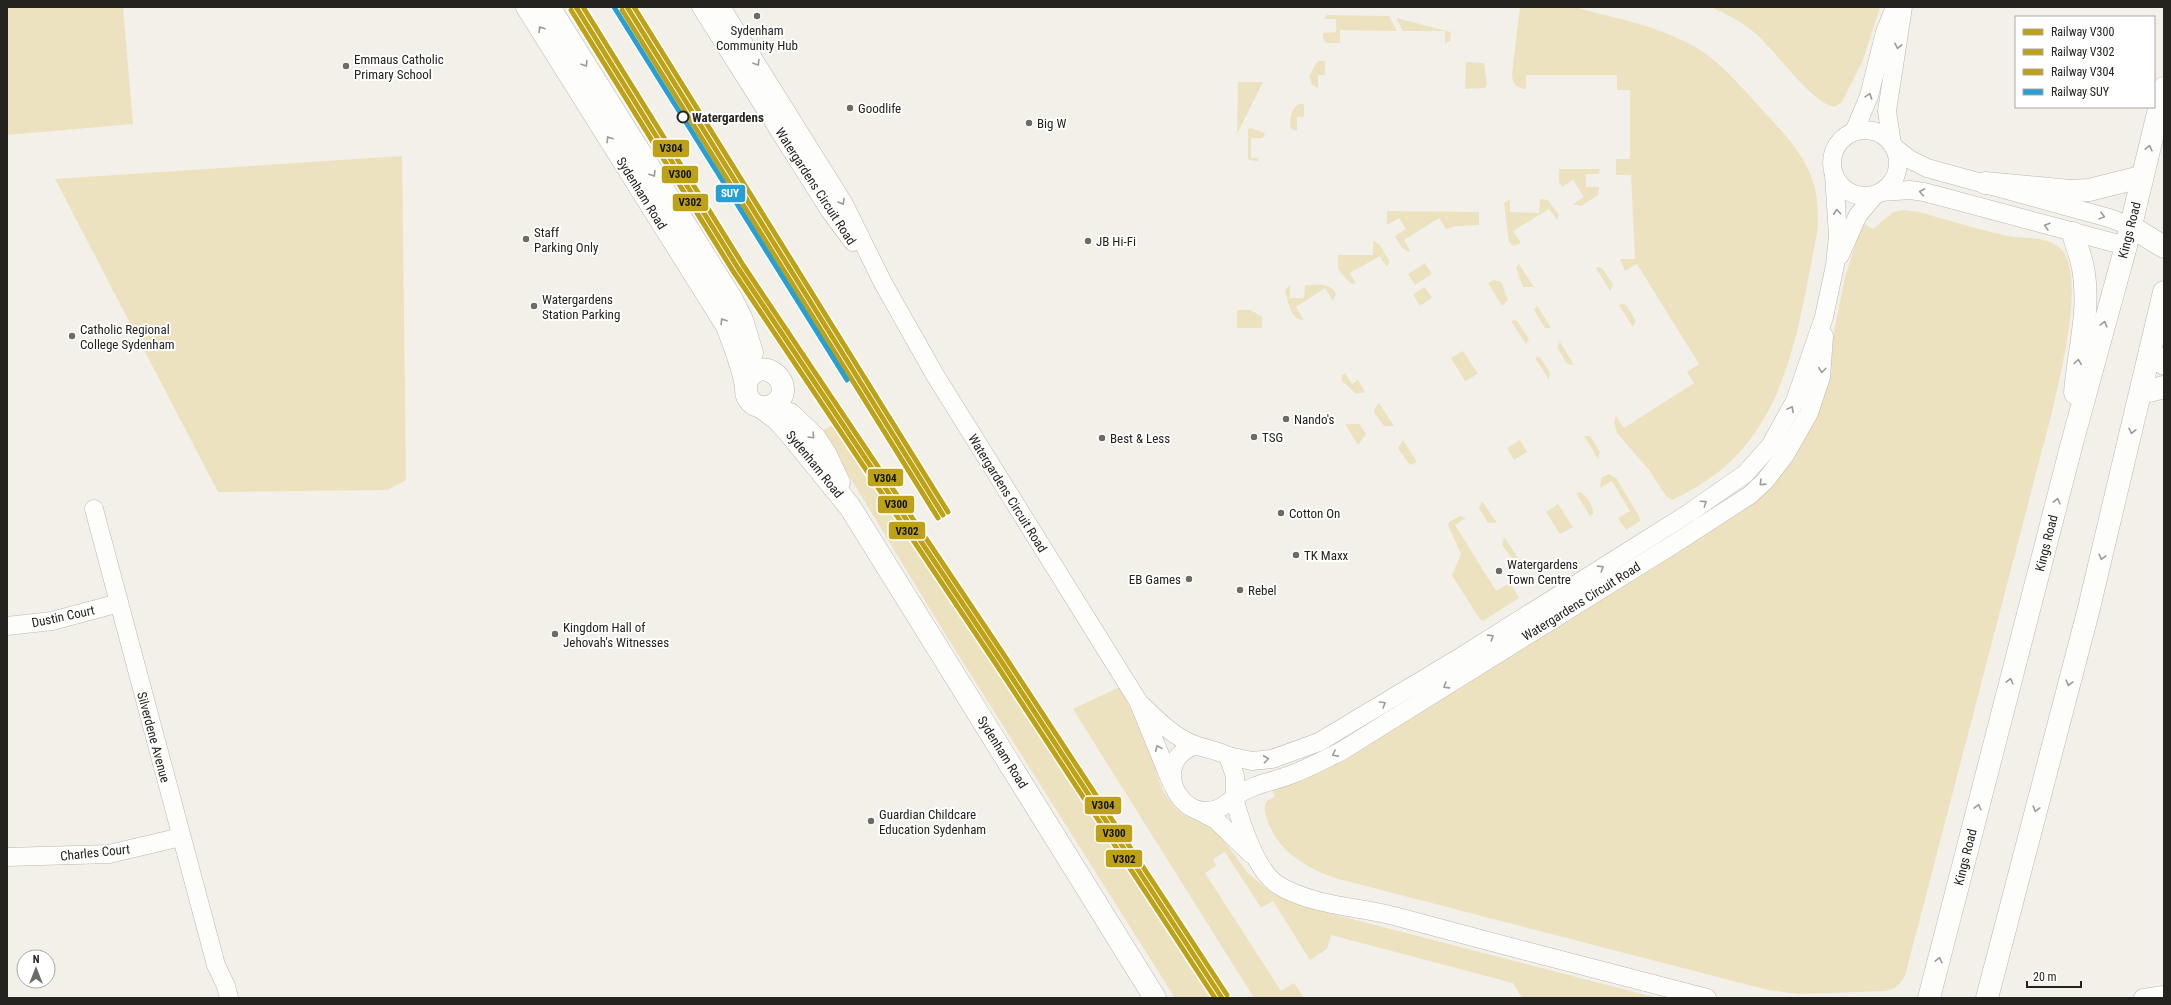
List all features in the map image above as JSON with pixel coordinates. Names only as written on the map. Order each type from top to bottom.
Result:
[{"type":"main road","name":"Sydenham Road","points":[[527,7],[599,105],[731,298],[742,320],[749,349],[767,370]]},
{"type":"main road","name":"Sydenham Road","points":[[549,7],[599,105],[726,326],[746,383]]},
{"type":"main road","name":"Kings Road","points":[[1928,998],[2072,443],[2128,236],[2164,88]]},
{"type":"main road","points":[[1985,183],[2070,191],[2089,190],[2142,177]]},
{"type":"main road","points":[[2072,443],[2077,361],[2084,325],[2086,294],[2084,269],[2073,233]]},
{"type":"main road","points":[[2128,236],[2164,247]]},
{"type":"main road","points":[[2128,236],[2164,252]]},
{"type":"main road","points":[[1987,998],[2088,612],[2141,393],[2157,358],[2164,292]]},
{"type":"main road","points":[[767,370],[778,376],[782,382],[782,394],[771,406],[761,407],[748,399],[746,394],[746,383],[748,378],[757,371],[767,370]]},
{"type":"main road","points":[[2141,393],[2164,387]]},
{"type":"main road","name":"Sydenham Road","points":[[782,394],[791,417],[815,438],[826,455],[850,507]]},
{"type":"main road","name":"Sydenham Road","points":[[761,407],[777,419],[790,432],[850,507],[1156,998]]},
{"type":"street","name":"Watergardens Circuit Road","points":[[701,7],[830,211],[882,283]]},
{"type":"street","name":"Watergardens Circuit Road","points":[[721,7],[844,204],[882,283],[935,375],[1138,701],[1172,784]]},
{"type":"street","points":[[1854,132],[1869,96],[1885,32],[1895,7]]},
{"type":"street","points":[[1878,193],[1889,186],[1898,167],[1886,111],[1903,7]]},
{"type":"street","points":[[1864,130],[1875,132],[1884,137],[1909,160],[1927,168],[2109,218],[2128,236],[2073,233],[1924,192],[1910,190],[1855,194],[1846,190],[1834,174],[1833,158],[1836,148],[1844,139],[1854,132],[1864,130]]},
{"type":"street","name":"Watergardens Circuit Road","points":[[1228,756],[1252,761],[1272,759],[1319,742],[1459,658],[1728,487],[1758,460],[1784,423],[1804,380],[1824,317],[1835,265],[1838,218],[1834,174]]},
{"type":"street","name":"Watergardens Circuit Road","points":[[1835,265],[1858,215],[1878,193]]},
{"type":"street","name":"Watergardens Circuit Road","points":[[1235,797],[1258,784],[1288,776],[1340,752],[1674,544],[1750,494],[1765,481],[1785,456],[1803,427],[1814,401],[1823,362],[1824,317]]},
{"type":"street","name":"Silverdene Avenue","points":[[94,509],[216,965],[219,998]]},
{"type":"street","name":"Dustin Court","points":[[7,626],[52,621],[119,603]]},
{"type":"street","name":"Watergardens Circuit Road","points":[[1138,701],[1163,726],[1196,746]]},
{"type":"street","points":[[1260,863],[1216,820],[1180,800],[1172,784],[1172,774],[1177,759],[1188,748],[1196,746],[1206,747],[1228,756],[1235,776],[1235,797],[1239,819],[1265,873],[1278,884],[1313,900],[1390,915],[1707,998]]},
{"type":"street","points":[[1196,809],[1214,810],[1235,797]]},
{"type":"street","name":"Charles Court","points":[[7,857],[109,854],[181,837]]},
{"type":"street","name":"Silverdene Avenue","points":[[216,965],[226,986],[229,998]]},
{"type":"street","points":[[2143,998],[2164,995]]},
{"type":"shaded area","points":[[7,7],[123,7],[133,124],[7,135]]},
{"type":"shaded area","points":[[1520,7],[1579,8],[1658,30],[1698,49],[1710,57],[1732,77],[1779,128],[1800,154],[1813,181],[1817,197],[1817,234],[1795,340],[1784,375],[1770,407],[1752,437],[1728,464],[1698,486],[1672,500],[1666,496],[1649,470],[1617,433],[1614,422],[1616,416],[1624,428],[1694,383],[1687,372],[1699,364],[1637,264],[1625,271],[1620,259],[1635,259],[1631,175],[1616,175],[1616,159],[1630,159],[1630,90],[1617,90],[1617,75],[1526,75],[1526,89],[1517,86],[1513,80],[1512,74]]},
{"type":"shaded area","points":[[1711,7],[1880,7],[1863,60],[1842,102],[1835,107],[1826,104],[1805,87],[1755,33],[1734,18]]},
{"type":"shaded area","points":[[1327,15],[1389,16],[1397,31],[1340,30],[1340,43],[1326,43],[1323,39],[1323,33],[1336,32],[1336,19],[1323,19]]},
{"type":"shaded area","points":[[1396,18],[1451,32],[1450,41],[1445,43],[1445,31],[1403,31]]},
{"type":"shaded area","points":[[1319,61],[1325,61],[1325,75],[1318,75],[1318,88],[1312,85],[1309,77],[1316,63]]},
{"type":"shaded area","points":[[1466,62],[1484,63],[1487,84],[1485,88],[1465,89]]},
{"type":"shaded area","points":[[1238,82],[1263,82],[1237,134]]},
{"type":"shaded area","points":[[1299,104],[1304,104],[1304,117],[1297,117],[1297,131],[1291,129],[1290,123],[1291,115]]},
{"type":"shaded area","points":[[1251,128],[1265,133],[1263,138],[1251,138],[1251,158],[1258,158],[1258,161],[1248,160],[1248,129]]},
{"type":"shaded area","points":[[402,156],[406,480],[387,490],[218,492],[55,179]]},
{"type":"shaded area","points":[[1559,169],[1600,169],[1599,174],[1586,174],[1586,187],[1599,187],[1598,195],[1581,206],[1573,204],[1584,197],[1573,180],[1562,187],[1559,182]]},
{"type":"shaded area","points":[[1510,199],[1510,212],[1539,213],[1540,199],[1548,200],[1559,215],[1557,220],[1549,209],[1513,231],[1521,243],[1513,246],[1509,242],[1504,203]]},
{"type":"shaded area","points":[[1904,210],[1919,212],[2007,236],[2048,241],[2054,244],[2060,248],[2068,261],[2071,279],[2071,301],[2069,325],[2061,373],[2053,408],[1906,972],[1898,985],[1885,991],[1799,994],[1768,990],[1335,878],[1313,869],[1285,849],[1272,830],[1265,812],[1265,805],[1267,801],[1275,796],[1271,788],[1764,490],[1831,346],[1845,277],[1862,223],[1873,229],[1893,212]]},
{"type":"shaded area","points":[[1387,211],[1479,212],[1479,225],[1457,226],[1446,229],[1439,218],[1404,240],[1411,252],[1405,250],[1399,244],[1395,236],[1406,229],[1399,218],[1387,225]]},
{"type":"shaded area","points":[[1373,241],[1379,244],[1390,262],[1389,264],[1386,266],[1380,256],[1350,273],[1356,284],[1350,283],[1338,269],[1338,255],[1373,255]]},
{"type":"shaded area","points":[[1425,263],[1432,274],[1415,285],[1408,274]]},
{"type":"shaded area","points":[[1519,264],[1534,287],[1523,287],[1516,268]]},
{"type":"shaded area","points":[[1596,268],[1602,268],[1613,284],[1610,291]]},
{"type":"shaded area","points":[[1494,280],[1501,282],[1508,300],[1502,306],[1488,283]]},
{"type":"shaded area","points":[[1290,285],[1290,298],[1304,298],[1305,285],[1327,286],[1336,294],[1333,301],[1325,288],[1296,307],[1304,320],[1296,317],[1290,309],[1285,290]]},
{"type":"shaded area","points":[[1425,287],[1432,298],[1420,306],[1413,294]]},
{"type":"shaded area","points":[[1537,305],[1551,328],[1545,328],[1534,310]]},
{"type":"shaded area","points":[[1619,305],[1626,305],[1636,321],[1633,327]]},
{"type":"shaded area","points":[[1237,310],[1251,310],[1262,317],[1262,328],[1237,328]]},
{"type":"shaded area","points":[[1511,321],[1517,321],[1529,339],[1526,344]]},
{"type":"shaded area","points":[[1560,342],[1574,365],[1567,364],[1557,347]]},
{"type":"shaded area","points":[[1463,351],[1478,374],[1465,381],[1451,358]]},
{"type":"shaded area","points":[[1535,358],[1541,358],[1550,373],[1549,380]]},
{"type":"shaded area","points":[[1345,373],[1352,384],[1358,380],[1365,392],[1356,394],[1342,381],[1342,375]]},
{"type":"shaded area","points":[[1379,403],[1394,426],[1384,426],[1374,413],[1374,409]]},
{"type":"shaded area","points":[[1345,424],[1359,424],[1366,434],[1358,445]]},
{"type":"shaded area","points":[[832,425],[1215,998],[1175,998],[947,637],[854,484],[819,433]]},
{"type":"shaded area","points":[[1584,436],[1590,436],[1600,452],[1598,459]]},
{"type":"shaded area","points":[[1403,440],[1417,462],[1410,465],[1398,448]]},
{"type":"shaded area","points":[[1520,440],[1527,452],[1514,460],[1507,448]]},
{"type":"shaded area","points":[[1609,474],[1616,478],[1639,516],[1640,521],[1626,530],[1618,518],[1630,511],[1612,481],[1600,488],[1601,478]]},
{"type":"shaded area","points":[[1580,492],[1585,495],[1591,504],[1593,514],[1590,516],[1576,493]]},
{"type":"shaded area","points":[[1482,501],[1497,523],[1488,523],[1479,508]]},
{"type":"shaded area","points":[[1558,504],[1573,527],[1560,534],[1546,512]]},
{"type":"shaded area","points":[[1460,516],[1466,518],[1455,525],[1496,591],[1510,583],[1519,598],[1483,621],[1479,618],[1452,575],[1461,554],[1448,525],[1449,522]]},
{"type":"shaded area","points":[[1505,538],[1520,561],[1512,559],[1502,545]]},
{"type":"shaded area","points":[[1120,687],[1154,757],[1157,775],[1163,791],[1176,809],[1186,816],[1209,826],[1220,835],[1247,872],[1273,894],[1317,910],[1658,998],[1522,998],[1513,983],[1331,935],[1327,949],[1310,960],[1273,901],[1261,908],[1225,852],[1213,859],[1216,866],[1205,873],[1281,991],[1294,983],[1304,998],[1254,998],[1073,709]]},
{"type":"rail line","name":"V300","points":[[576,7],[738,268],[1001,661],[1222,998]]},
{"type":"rail line","name":"V304","points":[[583,7],[743,265],[1006,658],[1227,995]]},
{"type":"rail line","name":"SUY","points":[[614,7],[847,380]]},
{"type":"rail line","name":"V300","points":[[627,7],[943,515]]},
{"type":"rail line","name":"V304","points":[[634,7],[948,512]]},
{"type":"rail line","name":"V302","points":[[571,10],[733,271],[996,664],[1215,998]]},
{"type":"rail line","name":"V302","points":[[622,10],[938,518]]},
{"type":"place","name":"Sydenham Community Hub","points":[[757,16]]},
{"type":"place","name":"Emmaus Catholic Primary School","points":[[346,66]]},
{"type":"place","name":"Goodlife","points":[[850,108]]},
{"type":"place","name":"Watergardens","points":[[683,117]]},
{"type":"place","name":"Big W","points":[[1029,123]]},
{"type":"place","name":"Staff Parking Only","points":[[526,239]]},
{"type":"place","name":"JB Hi-Fi","points":[[1088,241]]},
{"type":"place","name":"Watergardens Station Parking","points":[[534,306]]},
{"type":"place","name":"Catholic Regional College Sydenham","points":[[72,336]]},
{"type":"place","name":"Nando's","points":[[1286,419]]},
{"type":"place","name":"TSG","points":[[1254,437]]},
{"type":"place","name":"Best & Less","points":[[1102,438]]},
{"type":"place","name":"Cotton On","points":[[1281,513]]},
{"type":"place","name":"TK Maxx","points":[[1296,555]]},
{"type":"place","name":"Watergardens Town Centre","points":[[1499,571]]},
{"type":"place","name":"EB Games","points":[[1189,579]]},
{"type":"place","name":"Rebel","points":[[1240,590]]},
{"type":"place","name":"Kingdom Hall of Jehovah's Witnesses","points":[[555,634]]},
{"type":"place","name":"Guardian Childcare Education Sydenham","points":[[871,821]]}]
